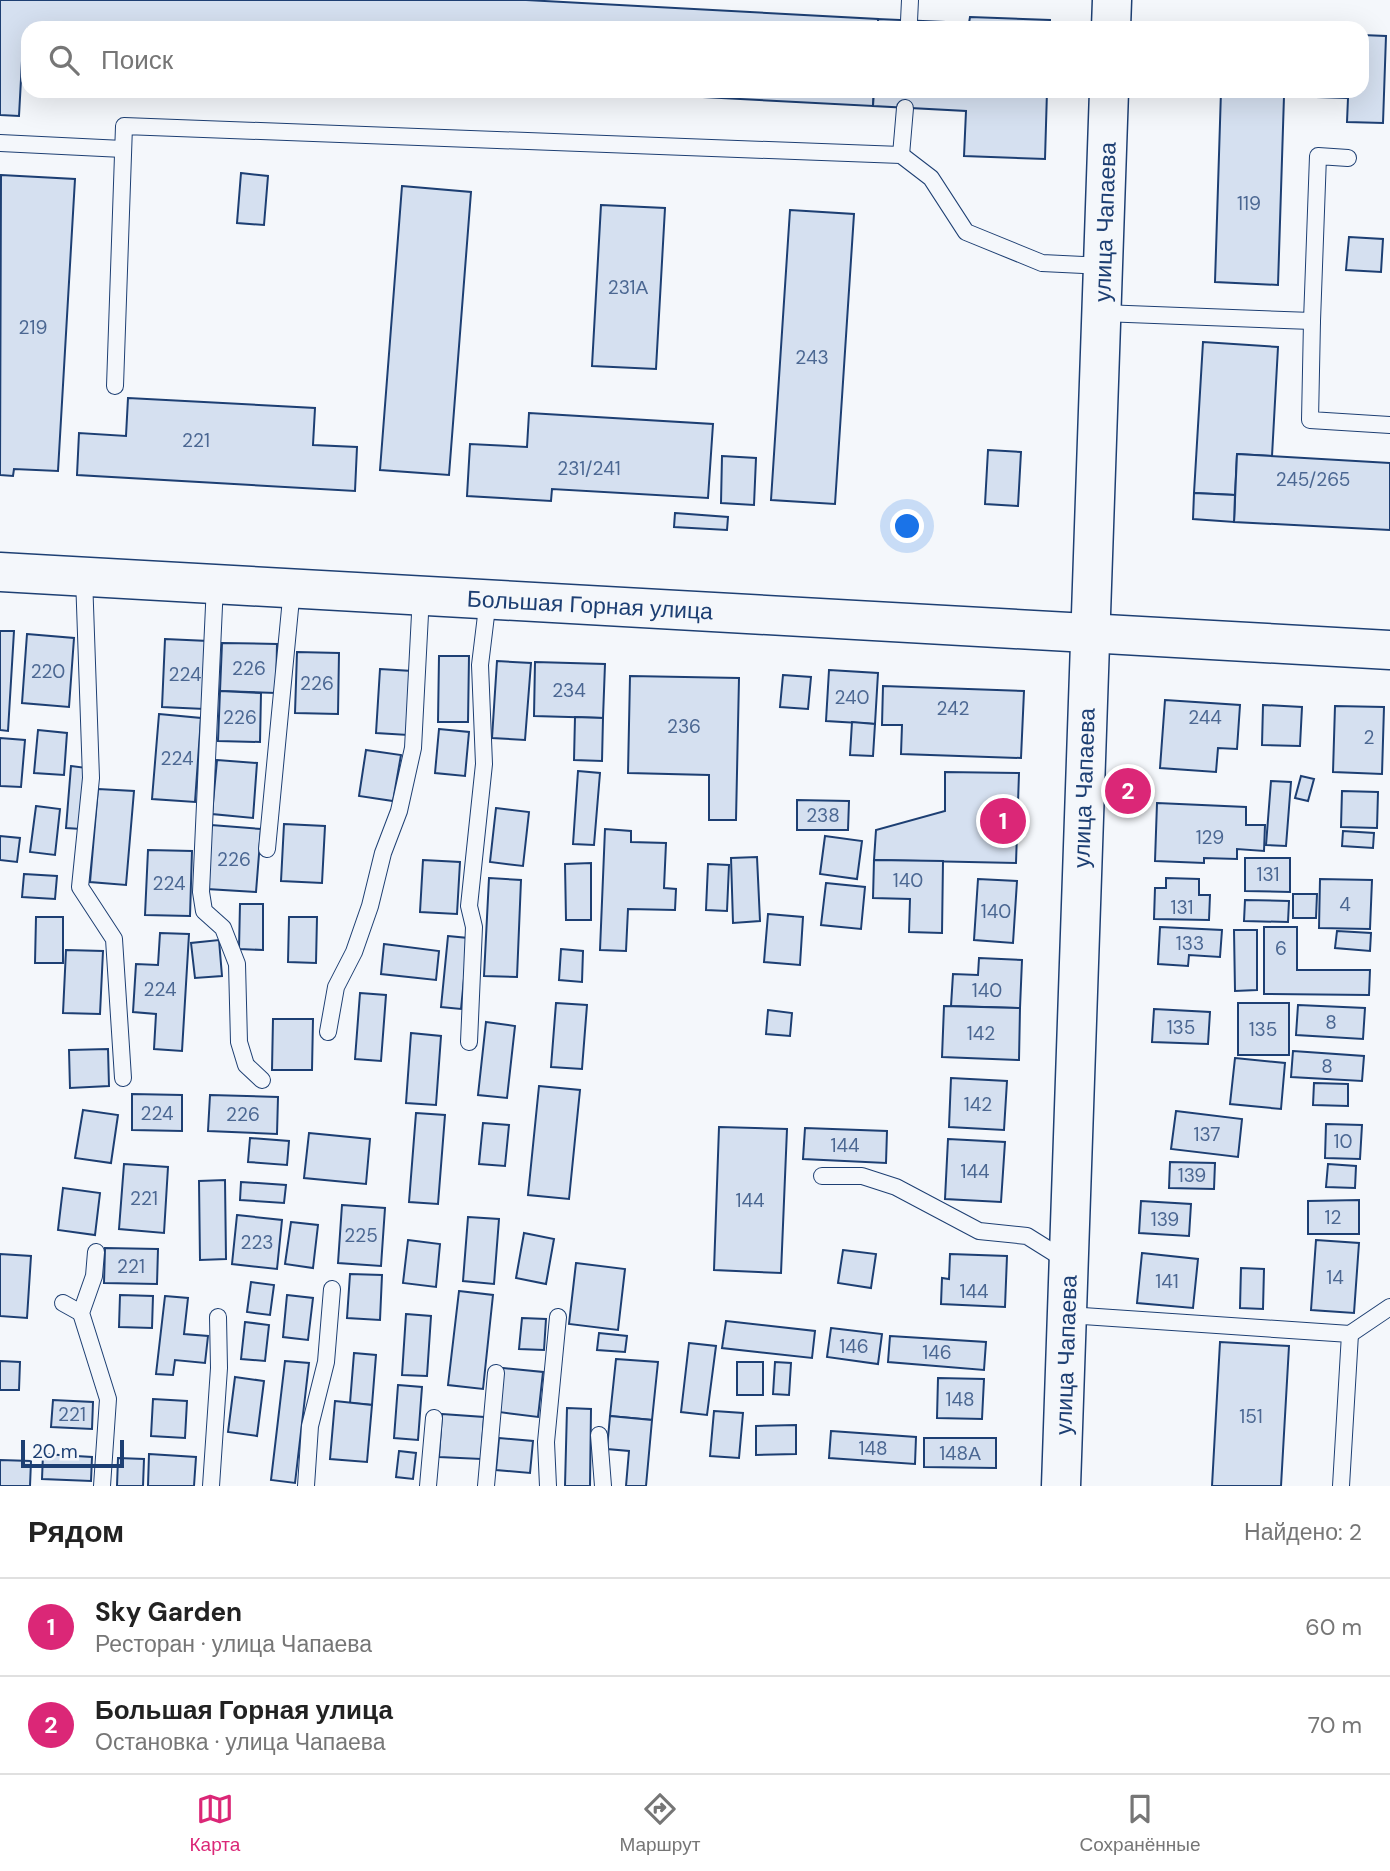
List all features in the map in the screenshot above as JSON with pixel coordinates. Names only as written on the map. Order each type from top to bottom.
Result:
[{"type":"street","points":[[1111,21],[1112,0]]},
{"type":"street","name":"улица Чапаева","points":[[1061,1486],[1109,98]]},
{"type":"street","name":"Большая Горная улица","points":[[0,572],[1390,650]]},
{"type":"lane","points":[[909,20],[910,0]]},
{"type":"lane","points":[[901,155],[905,108]]},
{"type":"lane","points":[[116,386],[124,126],[901,155],[930,178],[966,232],[1042,263],[1104,266]]},
{"type":"lane","points":[[0,143],[123,149]]},
{"type":"lane","points":[[1348,158],[1318,156],[1310,421],[1390,425]]},
{"type":"lane","points":[[1101,313],[1312,321]]},
{"type":"lane","points":[[84,576],[91,778],[80,887],[114,939],[123,1078]]},
{"type":"lane","points":[[215,584],[201,891],[204,911],[223,928],[237,964],[239,1042],[246,1065],[262,1080]]},
{"type":"lane","points":[[267,849],[292,588]]},
{"type":"lane","points":[[328,1032],[336,987],[354,952],[370,906],[383,853],[399,811],[413,748],[421,595]]},
{"type":"lane","points":[[470,1042],[474,927],[468,906],[484,764],[480,665],[488,599]]},
{"type":"lane","points":[[822,1176],[862,1176],[897,1187],[979,1231],[1027,1236],[1069,1262]]},
{"type":"lane","points":[[96,1252],[94,1276],[81,1313],[108,1399],[102,1486]]},
{"type":"lane","points":[[306,1486],[310,1426],[326,1362],[332,1289]]},
{"type":"lane","points":[[63,1303],[81,1313]]},
{"type":"lane","points":[[1068,1314],[1350,1334],[1390,1307]]},
{"type":"lane","points":[[211,1486],[219,1368],[218,1317]]},
{"type":"lane","points":[[548,1486],[546,1442],[558,1317]]},
{"type":"lane","points":[[1341,1486],[1350,1334]]},
{"type":"lane","points":[[486,1486],[496,1373]]},
{"type":"lane","points":[[428,1486],[434,1418]]},
{"type":"lane","points":[[599,1435],[603,1486]]},
{"type":"building","points":[[0,0],[526,0],[878,19],[21,21],[19,116],[0,115]]},
{"type":"building","points":[[970,17],[1050,20],[1050,21],[969,21]]},
{"type":"building","points":[[878,19],[924,21],[878,21]]},
{"type":"building","points":[[1369,35],[1386,36],[1383,123],[1347,122],[1348,98],[1369,98]]},
{"type":"building","points":[[722,98],[874,98],[873,106]]},
{"type":"building","points":[[874,98],[1047,98],[1045,159],[964,156],[966,111],[873,106]]},
{"type":"building","points":[[1221,98],[1284,98],[1278,285],[1215,282]]},
{"type":"building","points":[[241,173],[268,176],[264,225],[237,223]]},
{"type":"building","points":[[1,175],[75,179],[58,471],[14,469],[13,476],[0,475]]},
{"type":"building","points":[[402,186],[471,192],[449,475],[380,470]]},
{"type":"building","points":[[601,205],[665,208],[656,369],[592,366]]},
{"type":"building","points":[[790,210],[854,214],[835,504],[771,500]]},
{"type":"building","points":[[1349,237],[1383,239],[1381,272],[1346,270]]},
{"type":"building","points":[[1203,342],[1278,347],[1272,456],[1237,454],[1235,495],[1194,493]]},
{"type":"building","points":[[128,398],[315,408],[313,445],[357,447],[355,491],[77,475],[79,433],[126,436]]},
{"type":"building","points":[[529,413],[713,424],[708,498],[552,489],[551,501],[467,496],[470,444],[527,447]]},
{"type":"building","points":[[988,450],[1021,452],[1018,506],[985,504]]},
{"type":"building","points":[[1237,454],[1390,463],[1390,530],[1234,522]]},
{"type":"building","points":[[722,456],[756,458],[754,505],[721,503]]},
{"type":"building","points":[[1194,493],[1235,495],[1234,522],[1193,519]]},
{"type":"building","points":[[675,513],[728,517],[727,530],[674,527]]},
{"type":"building","points":[[0,631],[14,631],[8,731],[0,730]]},
{"type":"building","points":[[27,634],[74,638],[69,707],[22,703]]},
{"type":"building","points":[[165,639],[208,641],[204,709],[162,707]]},
{"type":"building","points":[[222,643],[277,644],[276,693],[220,691]]},
{"type":"building","points":[[297,652],[339,653],[338,714],[295,713]]},
{"type":"building","points":[[439,656],[469,656],[468,722],[438,722]]},
{"type":"building","points":[[497,661],[531,663],[525,740],[492,738]]},
{"type":"building","points":[[535,662],[605,664],[603,718],[534,716]]},
{"type":"building","points":[[380,669],[412,671],[408,735],[376,733]]},
{"type":"building","points":[[829,670],[878,673],[875,724],[826,721]]},
{"type":"building","points":[[783,675],[811,677],[808,709],[780,707]]},
{"type":"building","points":[[630,676],[739,678],[736,820],[709,820],[709,775],[628,773]]},
{"type":"building","points":[[883,686],[1024,691],[1021,758],[901,754],[902,725],[882,725]]},
{"type":"building","points":[[220,691],[261,693],[260,742],[218,741]]},
{"type":"building","points":[[1165,700],[1240,705],[1237,749],[1218,748],[1216,772],[1160,768]]},
{"type":"building","points":[[1263,705],[1302,707],[1300,746],[1262,745]]},
{"type":"building","points":[[1335,706],[1384,707],[1382,774],[1333,772]]},
{"type":"building","points":[[159,714],[201,718],[195,802],[152,799]]},
{"type":"building","points":[[575,717],[603,718],[602,761],[574,760]]},
{"type":"building","points":[[852,722],[875,724],[873,756],[850,755]]},
{"type":"building","points":[[439,729],[469,732],[465,776],[435,773]]},
{"type":"building","points":[[38,730],[67,733],[64,775],[34,773]]},
{"type":"building","points":[[0,738],[25,740],[21,787],[0,786]]},
{"type":"building","points":[[366,750],[401,755],[393,801],[359,796]]},
{"type":"building","points":[[217,760],[257,763],[253,818],[212,814]]},
{"type":"building","points":[[71,766],[87,768],[81,829],[66,828]]},
{"type":"building","points":[[578,771],[600,773],[594,845],[573,844]]},
{"type":"building","points":[[945,772],[1019,773],[1016,863],[874,860],[876,830],[945,811]]},
{"type":"building","points":[[1301,776],[1314,779],[1308,801],[1295,798]]},
{"type":"building","points":[[1271,781],[1291,782],[1286,846],[1266,845]]},
{"type":"building","points":[[98,789],[134,791],[126,885],[90,882]]},
{"type":"building","points":[[1342,791],[1378,792],[1377,828],[1341,827]]},
{"type":"building","points":[[797,800],[849,801],[848,830],[797,830]]},
{"type":"building","points":[[1157,803],[1246,807],[1246,825],[1265,825],[1264,851],[1237,849],[1237,859],[1204,858],[1204,863],[1155,861]]},
{"type":"building","points":[[36,806],[60,809],[55,855],[30,852]]},
{"type":"building","points":[[496,808],[529,812],[523,866],[490,862]]},
{"type":"building","points":[[284,824],[325,826],[322,883],[281,881]]},
{"type":"building","points":[[211,825],[261,829],[256,892],[207,889]]},
{"type":"building","points":[[605,829],[631,831],[631,842],[666,843],[664,888],[676,889],[675,910],[628,909],[626,951],[600,950]]},
{"type":"building","points":[[1343,831],[1374,833],[1373,848],[1342,846]]},
{"type":"building","points":[[0,836],[20,838],[17,862],[0,860]]},
{"type":"building","points":[[825,836],[862,841],[857,879],[820,874]]},
{"type":"building","points":[[148,850],[192,851],[190,916],[145,915]]},
{"type":"building","points":[[757,857],[760,921],[733,923],[731,858]]},
{"type":"building","points":[[1245,858],[1290,858],[1290,892],[1245,891]]},
{"type":"building","points":[[423,860],[460,862],[457,914],[420,912]]},
{"type":"building","points":[[874,860],[943,861],[942,933],[909,932],[910,899],[873,898]]},
{"type":"building","points":[[591,863],[591,920],[566,920],[565,864]]},
{"type":"building","points":[[708,864],[729,865],[727,911],[706,910]]},
{"type":"building","points":[[24,874],[57,876],[55,899],[22,897]]},
{"type":"building","points":[[489,878],[521,880],[517,977],[484,976]]},
{"type":"building","points":[[1166,878],[1199,879],[1199,895],[1210,895],[1209,920],[1154,919],[1155,888],[1166,888]]},
{"type":"building","points":[[978,879],[1017,881],[1013,943],[974,940]]},
{"type":"building","points":[[1320,879],[1372,880],[1370,929],[1319,928]]},
{"type":"building","points":[[826,883],[865,887],[861,929],[821,925]]},
{"type":"building","points":[[1293,894],[1317,894],[1316,918],[1293,918]]},
{"type":"building","points":[[1245,900],[1289,901],[1288,922],[1244,921]]},
{"type":"building","points":[[240,904],[263,904],[263,950],[239,949]]},
{"type":"building","points":[[768,914],[803,917],[800,965],[764,962]]},
{"type":"building","points":[[36,917],[63,917],[63,963],[35,963]]},
{"type":"building","points":[[289,917],[317,917],[316,963],[288,962]]},
{"type":"building","points":[[1160,927],[1222,930],[1220,957],[1189,955],[1188,966],[1158,964]]},
{"type":"building","points":[[1264,927],[1297,927],[1297,970],[1370,970],[1369,995],[1264,994]]},
{"type":"building","points":[[1234,930],[1257,930],[1257,990],[1235,991]]},
{"type":"building","points":[[1337,931],[1371,933],[1370,951],[1335,948]]},
{"type":"building","points":[[160,933],[189,934],[182,1051],[154,1049],[156,1014],[133,1012],[136,964],[158,965]]},
{"type":"building","points":[[448,936],[468,938],[461,1009],[441,1007]]},
{"type":"building","points":[[219,940],[222,976],[195,978],[191,943]]},
{"type":"building","points":[[384,944],[439,951],[436,980],[381,974]]},
{"type":"building","points":[[561,949],[583,951],[582,982],[559,980]]},
{"type":"building","points":[[66,950],[103,951],[100,1014],[63,1013]]},
{"type":"building","points":[[979,958],[1022,960],[1020,1008],[951,1006],[953,974],[978,975]]},
{"type":"building","points":[[360,993],[386,995],[381,1061],[355,1059]]},
{"type":"building","points":[[556,1003],[587,1005],[582,1069],[551,1067]]},
{"type":"building","points":[[1238,1003],[1289,1003],[1289,1055],[1238,1055]]},
{"type":"building","points":[[1298,1005],[1365,1008],[1363,1039],[1296,1035]]},
{"type":"building","points":[[944,1006],[1020,1008],[1019,1060],[942,1057]]},
{"type":"building","points":[[1154,1009],[1210,1012],[1208,1044],[1152,1042]]},
{"type":"building","points":[[768,1010],[792,1013],[790,1036],[766,1034]]},
{"type":"building","points":[[273,1019],[313,1019],[312,1070],[272,1070]]},
{"type":"building","points":[[486,1022],[515,1026],[507,1098],[478,1095]]},
{"type":"building","points":[[411,1033],[441,1036],[436,1105],[406,1103]]},
{"type":"building","points":[[108,1049],[109,1086],[70,1088],[69,1050]]},
{"type":"building","points":[[1293,1051],[1364,1056],[1362,1081],[1291,1077]]},
{"type":"building","points":[[1235,1058],[1285,1063],[1281,1109],[1230,1104]]},
{"type":"building","points":[[951,1078],[1007,1081],[1004,1130],[949,1127]]},
{"type":"building","points":[[1314,1083],[1348,1084],[1348,1106],[1313,1105]]},
{"type":"building","points":[[539,1086],[580,1090],[569,1199],[528,1195]]},
{"type":"building","points":[[132,1094],[182,1095],[182,1131],[132,1130]]},
{"type":"building","points":[[210,1095],[278,1097],[277,1134],[208,1131]]},
{"type":"building","points":[[83,1110],[118,1115],[111,1163],[75,1158]]},
{"type":"building","points":[[1176,1111],[1242,1119],[1238,1157],[1171,1149]]},
{"type":"building","points":[[416,1113],[445,1115],[438,1204],[409,1202]]},
{"type":"building","points":[[483,1123],[509,1125],[505,1166],[479,1164]]},
{"type":"building","points":[[1326,1124],[1362,1125],[1360,1159],[1325,1158]]},
{"type":"building","points":[[719,1127],[787,1129],[781,1273],[714,1270]]},
{"type":"building","points":[[805,1128],[887,1131],[886,1163],[803,1159]]},
{"type":"building","points":[[309,1133],[370,1139],[366,1184],[304,1178]]},
{"type":"building","points":[[250,1138],[289,1141],[287,1165],[248,1162]]},
{"type":"building","points":[[948,1139],[1005,1142],[1001,1202],[945,1199]]},
{"type":"building","points":[[1170,1162],[1215,1163],[1214,1189],[1169,1188]]},
{"type":"building","points":[[124,1164],[168,1167],[164,1233],[119,1229]]},
{"type":"building","points":[[1328,1164],[1356,1166],[1355,1188],[1326,1187]]},
{"type":"building","points":[[225,1180],[226,1259],[200,1260],[199,1181]]},
{"type":"building","points":[[241,1182],[286,1185],[284,1203],[240,1200]]},
{"type":"building","points":[[63,1188],[100,1193],[95,1235],[58,1230]]},
{"type":"building","points":[[1359,1200],[1359,1234],[1308,1234],[1308,1201]]},
{"type":"building","points":[[1141,1201],[1191,1204],[1189,1236],[1139,1233]]},
{"type":"building","points":[[342,1205],[385,1208],[381,1266],[338,1263]]},
{"type":"building","points":[[237,1215],[282,1220],[277,1269],[232,1264]]},
{"type":"building","points":[[468,1217],[499,1219],[494,1284],[463,1281]]},
{"type":"building","points":[[291,1222],[318,1225],[313,1268],[285,1264]]},
{"type":"building","points":[[524,1233],[554,1239],[546,1284],[516,1278]]},
{"type":"building","points":[[408,1240],[440,1244],[436,1287],[403,1283]]},
{"type":"building","points":[[1316,1240],[1359,1243],[1354,1313],[1311,1310]]},
{"type":"building","points":[[105,1248],[158,1249],[157,1284],[104,1283]]},
{"type":"building","points":[[843,1250],[876,1254],[871,1288],[838,1283]]},
{"type":"building","points":[[1142,1253],[1198,1259],[1193,1308],[1137,1303]]},
{"type":"building","points":[[0,1254],[31,1256],[27,1318],[0,1316]]},
{"type":"building","points":[[950,1254],[1007,1256],[1005,1307],[941,1304],[942,1278],[949,1279]]},
{"type":"building","points":[[576,1263],[625,1269],[618,1330],[569,1324]]},
{"type":"building","points":[[1241,1268],[1264,1269],[1263,1309],[1240,1308]]},
{"type":"building","points":[[350,1274],[382,1275],[380,1320],[347,1318]]},
{"type":"building","points":[[251,1282],[274,1285],[270,1315],[247,1312]]},
{"type":"building","points":[[459,1291],[493,1295],[483,1389],[448,1385]]},
{"type":"building","points":[[120,1295],[153,1296],[152,1328],[119,1327]]},
{"type":"building","points":[[287,1295],[313,1298],[308,1340],[283,1337]]},
{"type":"building","points":[[165,1296],[188,1298],[184,1334],[208,1336],[205,1363],[175,1360],[173,1375],[156,1374]]},
{"type":"building","points":[[406,1314],[431,1316],[427,1376],[402,1375]]},
{"type":"building","points":[[522,1318],[546,1319],[544,1350],[519,1349]]},
{"type":"building","points":[[726,1321],[815,1331],[812,1358],[722,1348]]},
{"type":"building","points":[[245,1322],[269,1325],[265,1361],[241,1359]]},
{"type":"building","points":[[831,1328],[882,1334],[878,1364],[827,1357]]},
{"type":"building","points":[[599,1333],[627,1336],[625,1352],[597,1350]]},
{"type":"building","points":[[890,1336],[986,1342],[984,1370],[888,1362]]},
{"type":"building","points":[[1220,1342],[1289,1346],[1281,1486],[1212,1486]]},
{"type":"building","points":[[689,1343],[716,1346],[707,1415],[681,1412]]},
{"type":"building","points":[[354,1353],[376,1355],[372,1405],[350,1403]]},
{"type":"building","points":[[616,1359],[658,1362],[652,1420],[610,1416]]},
{"type":"building","points":[[0,1361],[20,1362],[19,1390],[0,1390]]},
{"type":"building","points":[[285,1361],[309,1363],[295,1483],[271,1480]]},
{"type":"building","points":[[737,1362],[763,1362],[763,1395],[737,1395]]},
{"type":"building","points":[[775,1362],[791,1363],[789,1395],[773,1394]]},
{"type":"building","points":[[503,1368],[543,1372],[538,1417],[499,1412]]},
{"type":"building","points":[[235,1377],[264,1381],[257,1436],[228,1432]]},
{"type":"building","points":[[938,1378],[984,1379],[982,1419],[937,1418]]},
{"type":"building","points":[[398,1385],[422,1387],[418,1440],[394,1438]]},
{"type":"building","points":[[153,1399],[187,1401],[185,1438],[151,1436]]},
{"type":"building","points":[[53,1400],[93,1402],[92,1429],[51,1427]]},
{"type":"building","points":[[335,1401],[372,1405],[367,1462],[330,1459]]},
{"type":"building","points":[[567,1408],[591,1409],[590,1486],[565,1486]]},
{"type":"building","points":[[714,1411],[743,1413],[739,1458],[710,1456]]},
{"type":"building","points":[[442,1414],[484,1417],[481,1459],[439,1457]]},
{"type":"building","points":[[610,1416],[652,1420],[646,1486],[626,1486],[629,1451],[607,1449]]},
{"type":"building","points":[[796,1425],[796,1454],[756,1455],[756,1426]]},
{"type":"building","points":[[831,1431],[916,1437],[915,1464],[829,1458]]},
{"type":"building","points":[[499,1438],[533,1441],[530,1473],[496,1470]]},
{"type":"building","points":[[924,1438],[996,1438],[996,1468],[924,1467]]},
{"type":"building","points":[[399,1451],[416,1453],[413,1479],[396,1477]]},
{"type":"building","points":[[43,1454],[92,1457],[91,1481],[42,1479]]},
{"type":"building","points":[[149,1454],[196,1457],[194,1486],[148,1486]]},
{"type":"building","points":[[118,1458],[144,1459],[143,1486],[117,1486]]},
{"type":"building","points":[[0,1460],[31,1461],[30,1486],[0,1486]]},
{"type":"place","name":"Большая Горная улица","points":[[1128,791]]},
{"type":"place","name":"Sky Garden","points":[[1003,821]]}]
